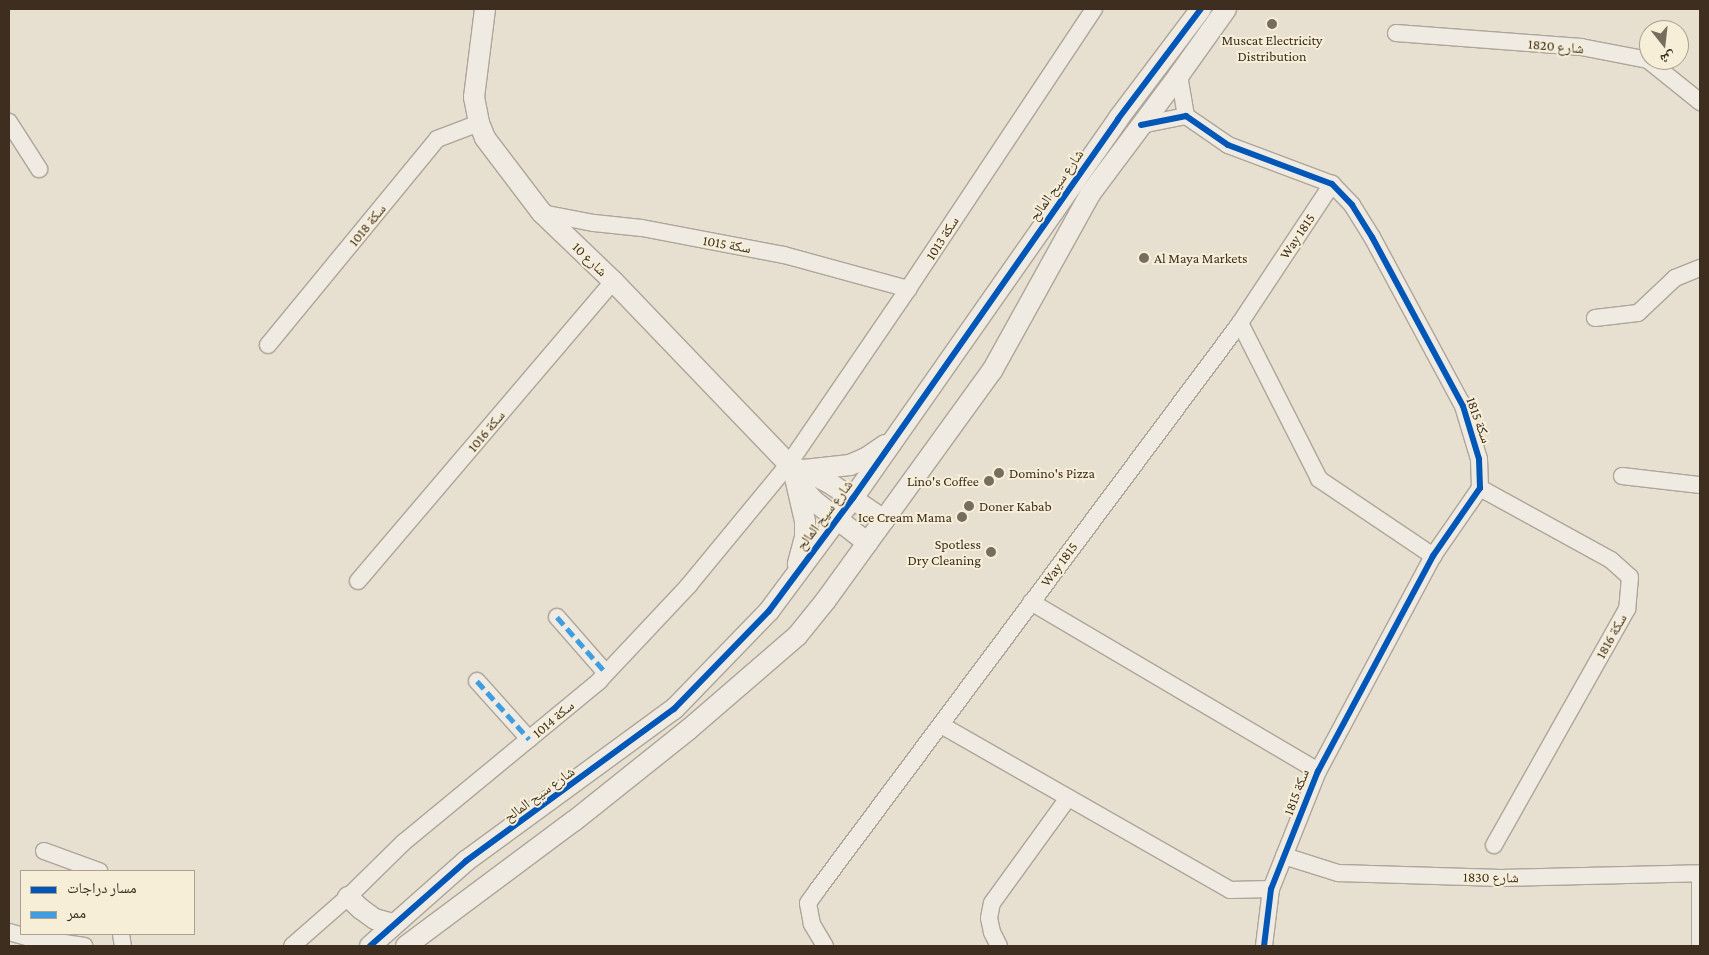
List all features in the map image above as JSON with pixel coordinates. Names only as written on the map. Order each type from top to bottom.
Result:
[{"type":"street","name":"شارع 10","points":[[486,9],[474,97],[478,123],[485,138],[542,213],[613,282],[795,472],[809,497],[868,543]]},
{"type":"street","name":"سكة 1013","points":[[795,472],[908,289],[1094,9]]},
{"type":"street","name":"شارع سيح المالح","points":[[370,946],[392,924],[466,861],[674,709],[769,611],[796,572],[853,498],[1118,119],[1201,9]]},
{"type":"street","points":[[406,946],[574,821],[688,730],[797,636],[868,543],[992,371],[1090,194],[1226,9]]},
{"type":"street","name":"1820 شارع","points":[[1396,33],[1581,47],[1648,60],[1700,102]]},
{"type":"street","points":[[1141,125],[1186,116],[1179,75]]},
{"type":"street","name":"سكة 1815","points":[[1186,116],[1228,145],[1332,184],[1352,205],[1372,237],[1462,406],[1479,459],[1480,488],[1433,556],[1318,770],[1284,856]]},
{"type":"street","points":[[9,122],[39,169]]},
{"type":"street","name":"سكة 1018","points":[[268,345],[438,139],[478,123]]},
{"type":"street","name":"Way 1815","points":[[825,946],[812,924],[808,904],[1240,323],[1332,184]]},
{"type":"street","name":"سكة 1015","points":[[542,213],[594,223],[642,228],[784,255],[908,289]]},
{"type":"street","points":[[1595,318],[1638,313],[1675,278],[1700,268]]},
{"type":"street","name":"سكة 1016","points":[[358,581],[613,282]]},
{"type":"street","points":[[1240,323],[1320,479],[1433,556]]},
{"type":"street","points":[[795,472],[850,465],[866,458],[894,439]]},
{"type":"street","points":[[795,472],[816,475],[884,520]]},
{"type":"street","points":[[795,472],[806,521],[801,556],[796,572]]},
{"type":"street","name":"سكة 1014","points":[[292,946],[348,897],[404,842],[606,673],[795,472]]},
{"type":"street","points":[[1622,476],[1700,485]]},
{"type":"street","name":"سكة 1816","points":[[1480,488],[1611,560],[1630,577],[1626,609],[1494,845]]},
{"type":"street","points":[[1031,602],[1318,770]]},
{"type":"street","points":[[557,617],[606,673]]},
{"type":"street","points":[[477,682],[529,739]]},
{"type":"street","points":[[941,725],[1230,890],[1271,889]]},
{"type":"street","points":[[1000,946],[990,925],[992,903],[1068,798]]},
{"type":"street","points":[[44,851],[95,870]]},
{"type":"street","points":[[1264,946],[1271,889],[1284,856]]},
{"type":"street","name":"1830 شارع","points":[[1284,856],[1338,873],[1501,878],[1700,874]]},
{"type":"street","points":[[1700,874],[1700,946]]},
{"type":"street","points":[[348,897],[368,914],[392,924]]},
{"type":"street","points":[[9,932],[30,938],[84,946]]},
{"type":"marked path","points":[[557,617],[606,673]]},
{"type":"marked path","points":[[477,681],[529,739]]},
{"type":"cycle path","points":[[370,946],[466,861],[674,709],[769,611],[853,498],[1118,119],[1201,9]]},
{"type":"cycle path","points":[[1141,125],[1186,116],[1228,145],[1332,184],[1352,205],[1372,237],[1463,406],[1479,459],[1480,488],[1433,556],[1318,771],[1271,889],[1264,946]]},
{"type":"place","name":"Muscat Electricity Distribution","points":[[1272,24]]},
{"type":"place","name":"Al Maya Markets","points":[[1144,258]]},
{"type":"place","name":"Domino's Pizza","points":[[999,473]]},
{"type":"place","name":"Lino's Coffee","points":[[989,481]]},
{"type":"place","name":"Doner Kabab","points":[[969,506]]},
{"type":"place","name":"Ice Cream Mama","points":[[962,517]]},
{"type":"place","name":"Spotless Dry Cleaning","points":[[991,552]]}]
